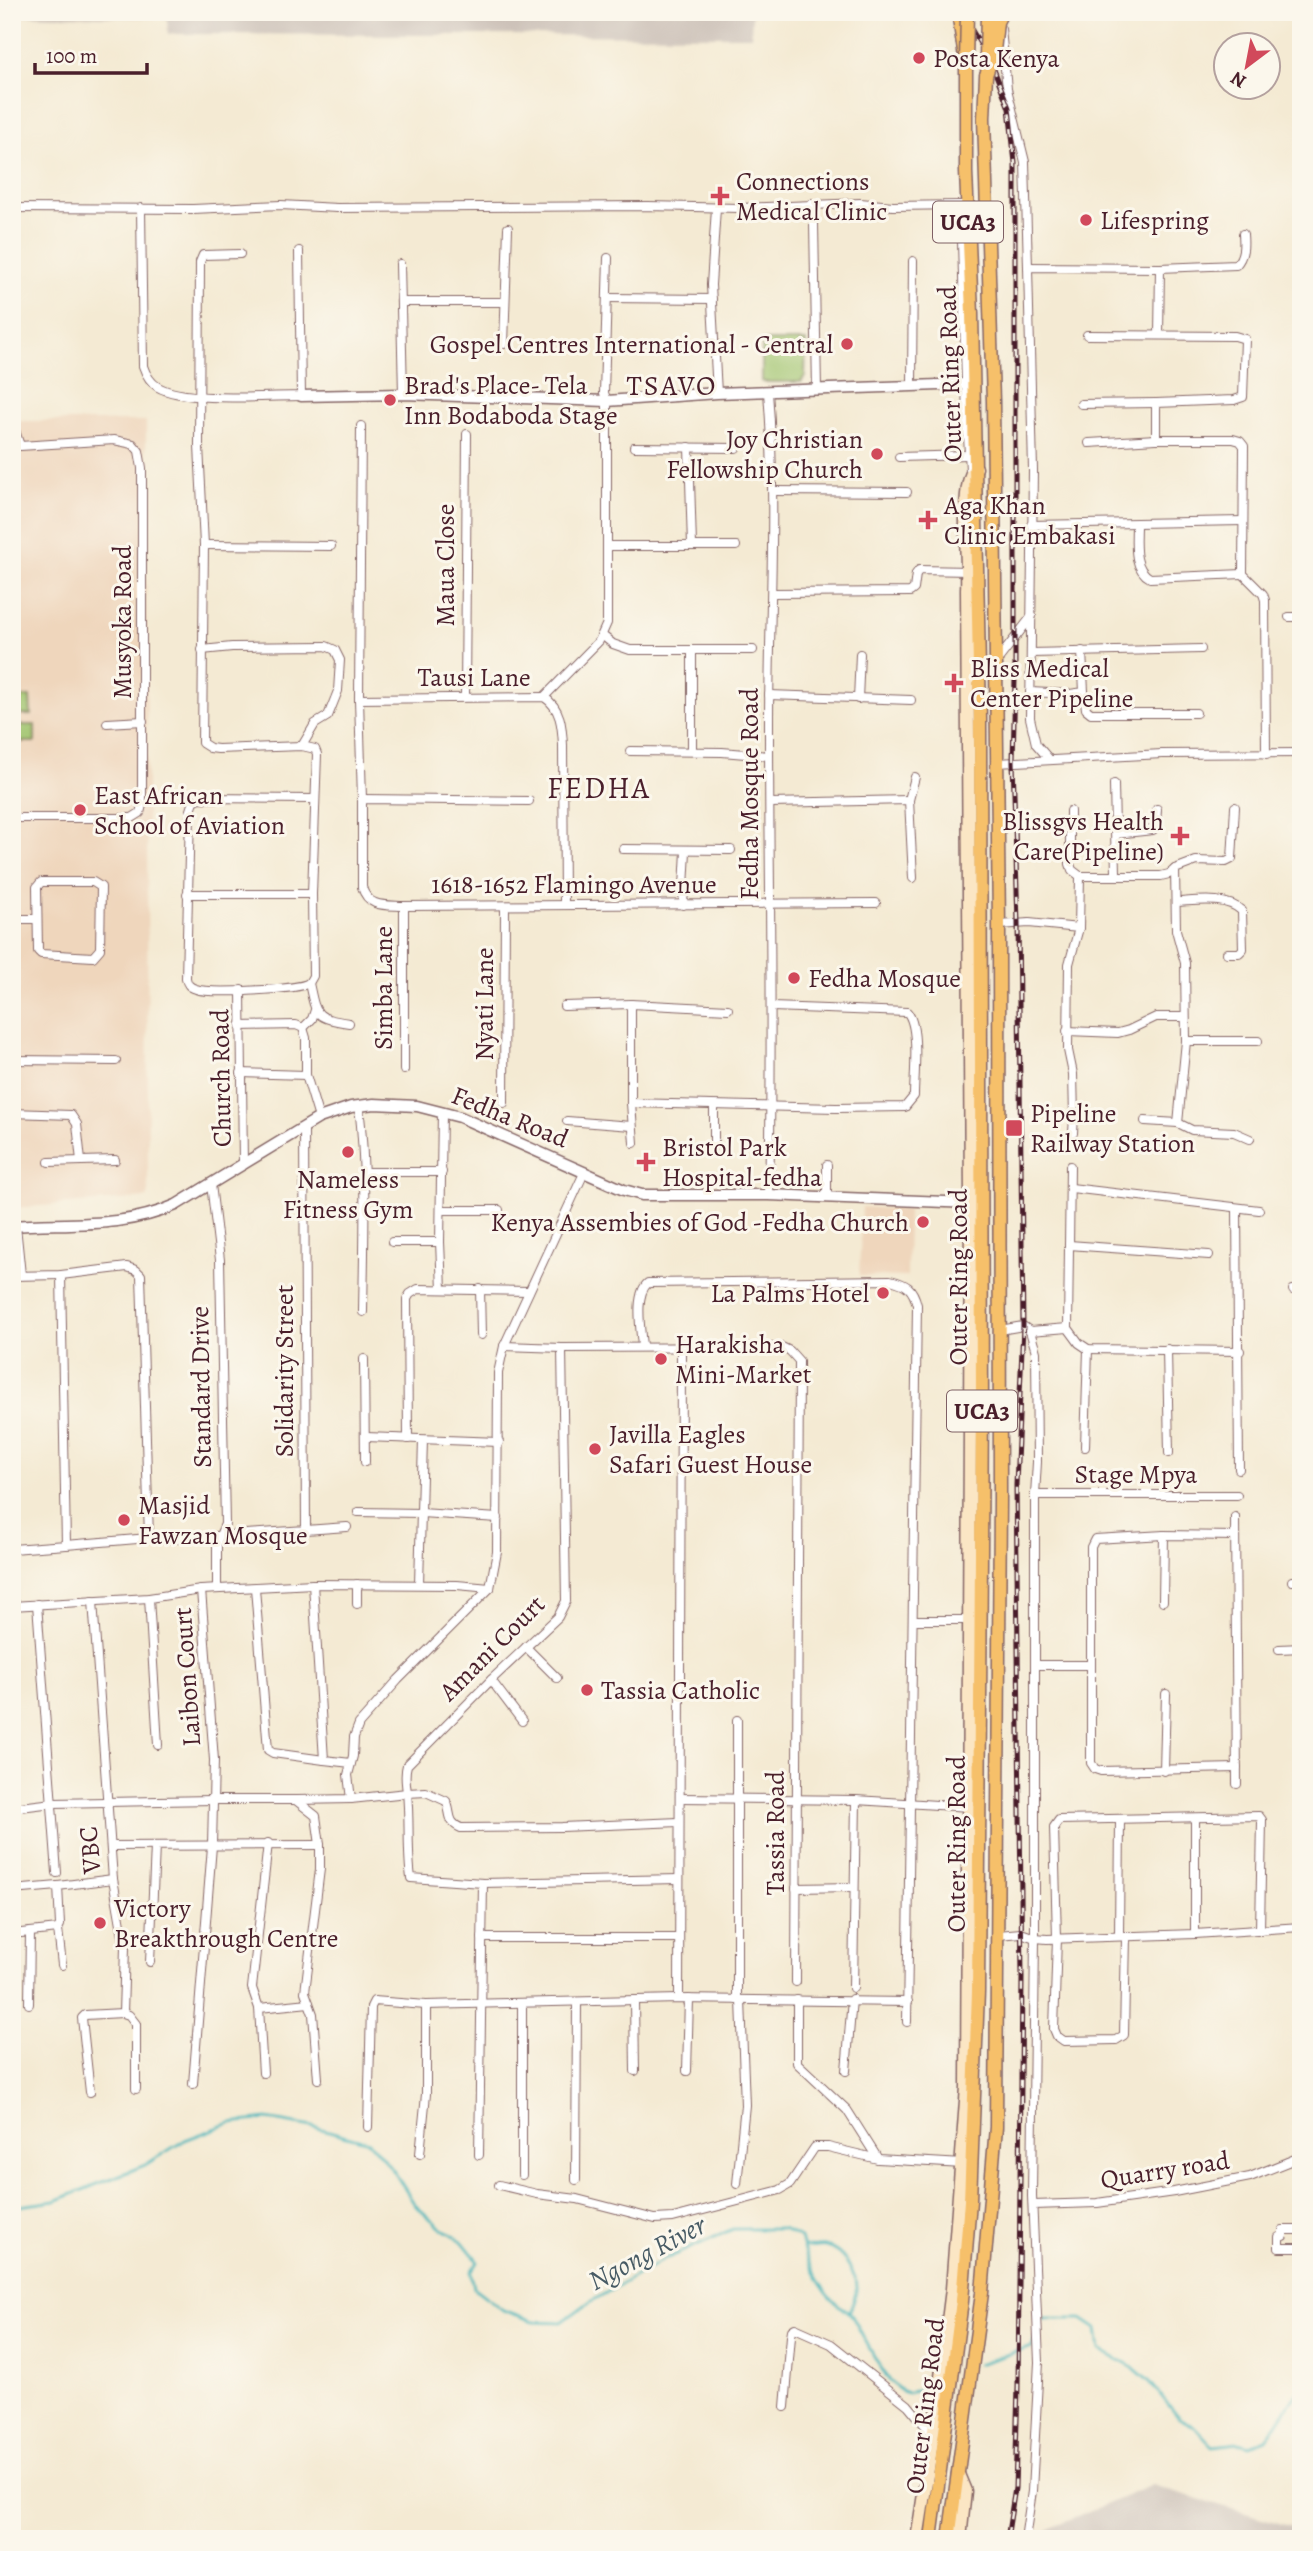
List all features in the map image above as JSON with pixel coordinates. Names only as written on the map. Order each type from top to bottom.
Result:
[{"type":"main road","points":[[958,12],[961,46],[966,64]]},
{"type":"main road","name":"Outer Ring Road","points":[[931,2539],[941,2417],[965,2269],[974,2104],[979,1854],[982,1406],[975,999],[973,470],[966,172],[967,12]]},
{"type":"main road","name":"Outer Ring Road","points":[[949,2539],[982,2293],[996,2127],[999,925],[992,378],[984,118],[987,12]]},
{"type":"main road","points":[[986,75],[994,52],[997,22],[1001,12]]},
{"type":"main road","name":"UCA3","points":[[949,2355],[967,2087],[971,1203],[975,999],[966,516],[967,481],[973,470]]},
{"type":"main road","points":[[967,2087],[974,2104]]},
{"type":"main road","points":[[953,2282],[965,2269]]},
{"type":"main road","name":"UCA3","points":[[917,2539],[933,2435],[941,2417]]},
{"type":"main road","name":"Outer Ring Road","points":[[958,2474],[965,2491],[960,2539]]},
{"type":"street","points":[[1001,12],[1007,89],[1025,162],[1032,441],[1030,718],[1036,744],[1049,759]]},
{"type":"street","points":[[811,204],[814,223],[817,390]]},
{"type":"street","points":[[12,208],[281,205],[325,208],[772,208],[811,204],[961,205],[970,382],[968,455],[973,470]]},
{"type":"street","points":[[141,208],[143,366],[146,375],[158,387],[200,396],[403,394],[607,401],[717,393],[970,382]]},
{"type":"street","points":[[716,208],[711,271],[717,393]]},
{"type":"street","points":[[503,344],[508,228]]},
{"type":"street","points":[[1028,267],[1160,268],[1236,265],[1244,248],[1243,234]]},
{"type":"street","points":[[299,251],[301,396]]},
{"type":"street","points":[[240,254],[206,254],[201,257],[200,396],[204,545],[202,743],[218,749],[302,746],[315,749],[317,754],[312,894],[313,976],[309,983],[296,988],[199,990],[187,985],[190,813],[194,801],[200,798],[315,799]]},
{"type":"street","points":[[544,697],[603,636],[607,623],[607,401],[604,374],[608,258]]},
{"type":"street","points":[[912,386],[913,261]]},
{"type":"street","points":[[400,264],[403,394]]},
{"type":"street","points":[[1159,335],[1160,268]]},
{"type":"street","points":[[608,298],[712,299]]},
{"type":"street","points":[[402,302],[505,302]]},
{"type":"street","points":[[1081,404],[1234,400],[1243,397],[1244,393],[1245,339],[1235,336],[1087,335]]},
{"type":"street","name":"Fedha Mosque Road","points":[[768,392],[774,491],[769,695],[772,1007],[769,1195]]},
{"type":"street","points":[[1156,403],[1156,439]]},
{"type":"street","name":"Musyoka Road","points":[[12,421],[20,446],[114,440],[133,444],[139,451],[142,468],[143,721],[140,813],[132,818],[12,818]]},
{"type":"street","points":[[361,426],[359,699],[362,799],[529,802]]},
{"type":"street","name":"Maua Close","points":[[465,697],[467,434]]},
{"type":"street","points":[[1089,443],[1156,439],[1240,441],[1244,446],[1243,574],[1263,594],[1265,600],[1266,754]]},
{"type":"street","points":[[634,447],[736,448]]},
{"type":"street","points":[[690,447],[692,546]]},
{"type":"street","points":[[899,457],[968,455]]},
{"type":"street","points":[[774,491],[907,492]]},
{"type":"street","points":[[1031,524],[1243,521]]},
{"type":"street","points":[[1136,524],[1137,559],[1141,571],[1150,578],[1243,574]]},
{"type":"street","points":[[204,545],[331,546]]},
{"type":"street","points":[[607,546],[736,546]]},
{"type":"street","points":[[772,593],[910,592],[914,589],[919,570],[969,571]]},
{"type":"street","points":[[996,662],[1032,617]]},
{"type":"street","points":[[1289,617],[1301,617]]},
{"type":"street","points":[[603,636],[613,645],[630,650],[753,650]]},
{"type":"street","points":[[202,650],[326,646],[335,650],[340,660],[338,691],[328,716],[315,724],[302,746]]},
{"type":"street","points":[[1031,653],[1201,649]]},
{"type":"street","points":[[692,650],[692,751]]},
{"type":"street","points":[[1082,651],[1086,709],[1091,713],[1196,713]]},
{"type":"street","points":[[858,699],[860,654]]},
{"type":"street","points":[[1030,692],[1084,692]]},
{"type":"street","points":[[769,695],[911,700]]},
{"type":"street","name":"Tausi Lane","points":[[359,699],[544,697],[552,702],[562,723],[564,905]]},
{"type":"street","points":[[107,723],[143,721]]},
{"type":"street","points":[[630,751],[769,755]]},
{"type":"street","points":[[997,763],[1162,754],[1301,753]]},
{"type":"street","points":[[913,877],[909,800],[915,777]]},
{"type":"street","points":[[1114,784],[1116,874]]},
{"type":"street","name":"1618-1652 Flamingo Avenue","points":[[362,799],[362,887],[365,895],[377,905],[876,904]]},
{"type":"street","points":[[771,803],[909,800]]},
{"type":"street","points":[[1070,811],[1070,864],[1072,870],[1080,876],[1161,876],[1196,861],[1226,862],[1232,859],[1235,807]]},
{"type":"street","points":[[1116,834],[1153,830],[1156,826],[1157,810]]},
{"type":"street","points":[[623,849],[731,850]]},
{"type":"street","points":[[683,905],[686,851]]},
{"type":"street","points":[[1175,869],[1176,930],[1185,963],[1186,1041],[1178,1123]]},
{"type":"street","points":[[1073,1133],[1073,1074],[1067,1031],[1069,964],[1079,928],[1080,876]]},
{"type":"street","points":[[41,882],[93,882],[101,887],[100,949],[93,957],[41,954],[37,948],[36,919],[37,887],[41,882]]},
{"type":"street","points":[[187,894],[312,894]]},
{"type":"street","points":[[1177,902],[1221,901],[1242,911],[1243,949],[1239,953],[1227,953]]},
{"type":"street","name":"Simba Lane","points":[[404,906],[404,1070]]},
{"type":"street","name":"Nyati Lane","points":[[504,1103],[505,906]]},
{"type":"street","points":[[12,919],[36,919]]},
{"type":"street","points":[[999,925],[1029,923],[1079,928]]},
{"type":"street","points":[[303,1028],[312,1019],[315,1010],[309,983]]},
{"type":"street","name":"Church Road","points":[[241,990],[243,1165]]},
{"type":"street","points":[[564,1006],[631,1004],[728,1009]]},
{"type":"street","points":[[631,1004],[631,1103],[634,1143]]},
{"type":"street","points":[[631,1103],[905,1107],[914,1096],[914,1027],[911,1016],[903,1011],[772,1007]]},
{"type":"street","points":[[315,1010],[325,1019],[349,1023]]},
{"type":"street","points":[[1067,1031],[1118,1033],[1156,1017],[1185,1017]]},
{"type":"street","points":[[240,1026],[296,1025],[303,1028]]},
{"type":"street","points":[[303,1028],[306,1038],[306,1074],[320,1118]]},
{"type":"street","points":[[1186,1041],[1258,1041]]},
{"type":"street","points":[[12,1060],[116,1061]]},
{"type":"street","points":[[241,1073],[306,1074]]},
{"type":"street","name":"Fedha Road","points":[[14,1226],[79,1225],[141,1219],[176,1205],[320,1118],[374,1104],[397,1104],[442,1111],[475,1123],[630,1193],[642,1195],[769,1195],[971,1203]]},
{"type":"street","points":[[359,1106],[363,1172],[363,1312]]},
{"type":"street","points":[[714,1106],[714,1146]]},
{"type":"street","points":[[442,1111],[442,1289]]},
{"type":"street","points":[[12,1113],[71,1115],[78,1131],[81,1161]]},
{"type":"street","points":[[1074,1117],[1108,1118]]},
{"type":"street","points":[[567,1121],[632,1126]]},
{"type":"street","points":[[1145,1121],[1178,1123],[1192,1130],[1234,1132],[1250,1139]]},
{"type":"street","name":"Solidarity Street","points":[[304,1127],[306,1530]]},
{"type":"street","points":[[49,1161],[115,1160]]},
{"type":"street","points":[[827,1165],[827,1198]]},
{"type":"street","points":[[1070,1166],[1068,1328],[1079,1343],[1088,1349],[1240,1351]]},
{"type":"street","points":[[363,1172],[442,1172]]},
{"type":"street","points":[[351,1799],[348,1775],[354,1737],[359,1724],[398,1680],[490,1588],[494,1578],[498,1518],[498,1373],[504,1346],[584,1173]]},
{"type":"street","name":"Standard Drive","points":[[211,1184],[220,1260],[225,1524],[217,1542],[217,1589]]},
{"type":"street","points":[[1071,1188],[1259,1210]]},
{"type":"street","points":[[1237,1208],[1239,1469]]},
{"type":"street","points":[[442,1210],[499,1210]]},
{"type":"street","points":[[14,1226],[16,1276],[61,1275],[127,1267],[141,1275],[149,1538]]},
{"type":"street","points":[[393,1242],[440,1242]]},
{"type":"street","points":[[1069,1245],[1209,1255]]},
{"type":"street","points":[[61,1275],[66,1545]]},
{"type":"street","points":[[642,1348],[641,1293],[648,1283],[890,1280],[911,1287],[917,1305],[907,2022]]},
{"type":"street","points":[[408,1439],[407,1299],[410,1294],[418,1289],[529,1291]]},
{"type":"street","points":[[481,1289],[481,1335]]},
{"type":"street","points":[[1000,1331],[1023,1326],[1030,1331],[1036,1352],[1033,2205],[1038,2385],[1032,2491],[1025,2539]]},
{"type":"street","points":[[1030,1331],[1068,1328]]},
{"type":"street","points":[[504,1346],[681,1349],[679,1938],[687,2071]]},
{"type":"street","name":"Tassia Road","points":[[681,1349],[782,1347],[799,1361],[796,1982]]},
{"type":"street","name":"Amani Court","points":[[483,1883],[411,1878],[407,1852],[407,1793],[404,1776],[410,1759],[558,1617],[566,1601],[562,1348]]},
{"type":"street","points":[[1085,1447],[1088,1349]]},
{"type":"street","points":[[1167,1349],[1169,1453]]},
{"type":"street","points":[[365,1359],[365,1462]]},
{"type":"street","points":[[366,1437],[499,1442]]},
{"type":"street","points":[[419,1584],[423,1440]]},
{"type":"street","name":"Stage Mpya","points":[[1035,1495],[1237,1495]]},
{"type":"street","points":[[358,1512],[498,1518]]},
{"type":"street","points":[[1235,1517],[1237,1784]]},
{"type":"street","points":[[12,1549],[347,1527]]},
{"type":"street","points":[[1163,1601],[1164,1535]]},
{"type":"street","points":[[1235,1536],[1099,1537],[1092,1542],[1089,1665],[1091,1763],[1095,1769],[1101,1772],[1237,1769]]},
{"type":"street","points":[[12,1606],[149,1598],[201,1590],[313,1584],[419,1584],[490,1588]]},
{"type":"street","points":[[313,1584],[324,1760]]},
{"type":"street","points":[[357,1584],[357,1604]]},
{"type":"street","points":[[255,1588],[268,1750],[273,1753],[351,1763]]},
{"type":"street","name":"Laibon Court","points":[[193,2084],[212,1846],[214,1760],[201,1590]]},
{"type":"street","points":[[149,1598],[158,1745]]},
{"type":"street","name":"VBC","points":[[93,1601],[113,1879],[125,1947],[123,2013],[130,2015],[135,2024],[136,2089]]},
{"type":"street","points":[[37,1604],[57,1873]]},
{"type":"street","points":[[914,1620],[970,1620]]},
{"type":"street","points":[[526,1647],[557,1678]]},
{"type":"street","points":[[1279,1648],[1301,1648]]},
{"type":"street","points":[[1035,1665],[1089,1665]]},
{"type":"street","points":[[491,1680],[522,1721]]},
{"type":"street","points":[[1164,1771],[1166,1694]]},
{"type":"street","points":[[737,1720],[739,2000],[745,2105],[737,2184]]},
{"type":"street","points":[[12,1808],[53,1803],[351,1799],[426,1793],[442,1798],[448,1805],[450,1820],[461,1828],[679,1822]]},
{"type":"street","points":[[680,1798],[856,1800],[970,1807]]},
{"type":"street","points":[[296,1800],[316,1816],[320,1845],[320,1869],[304,1993],[313,2014],[318,2079]]},
{"type":"street","points":[[853,1988],[856,1800]]},
{"type":"street","points":[[1195,1818],[1195,1934]]},
{"type":"street","points":[[1119,1819],[1126,2031],[1116,2040],[1064,2041],[1057,2036],[1054,2029],[1057,1938],[1054,1827],[1059,1820],[1119,1819],[1195,1818],[1261,1818],[1260,1930]]},
{"type":"street","points":[[111,1846],[268,1843],[320,1845]]},
{"type":"street","points":[[263,2073],[259,2008],[252,1987],[268,1843]]},
{"type":"street","points":[[150,1962],[156,1846]]},
{"type":"street","points":[[12,1890],[113,1879]]},
{"type":"street","points":[[479,2155],[483,1883],[679,1879]]},
{"type":"street","points":[[58,1886],[58,1929],[62,1965]]},
{"type":"street","points":[[796,1888],[854,1887]]},
{"type":"street","points":[[998,1935],[1021,1933],[1035,1938],[1057,1938],[1195,1934],[1301,1927]]},
{"type":"street","points":[[12,1934],[58,1929]]},
{"type":"street","points":[[29,2004],[30,1932]]},
{"type":"street","points":[[482,1938],[679,1938]]},
{"type":"street","points":[[368,2127],[372,2002],[426,2004],[852,1999],[908,2002]]},
{"type":"street","points":[[846,2071],[852,1999]]},
{"type":"street","points":[[634,2000],[635,2071]]},
{"type":"street","points":[[797,2000],[797,2063],[847,2110],[878,2159]]},
{"type":"street","points":[[576,2180],[577,2002]]},
{"type":"street","points":[[259,2008],[309,2003]]},
{"type":"street","points":[[522,2175],[523,2003]]},
{"type":"street","points":[[420,2154],[426,2094],[426,2004]]},
{"type":"street","points":[[90,2092],[82,2018],[85,2015],[123,2013]]},
{"type":"street","points":[[499,2185],[578,2199],[655,2219],[704,2211],[728,2202],[780,2190],[790,2184],[815,2147],[828,2147],[878,2159],[963,2164]]},
{"type":"street","name":"Quarry road","points":[[1033,2205],[1097,2203],[1152,2196],[1250,2177],[1295,2159],[1301,2162]]},
{"type":"street","points":[[1301,2230],[1283,2230],[1283,2235],[1279,2236],[1279,2248],[1301,2248]]},
{"type":"street","points":[[785,2407],[791,2336],[795,2328],[831,2344],[908,2405],[933,2435]]},
{"type":"shaded area","points":[[12,12],[752,12],[751,36],[168,34],[167,18],[12,15]]},
{"type":"shaded area","name":"East African School of Aviation","points":[[12,421],[146,421],[148,1198],[12,1208]]},
{"type":"shaded area","points":[[862,1207],[908,1210],[907,1277],[859,1276]]},
{"type":"shaded area","points":[[1152,2485],[1292,2527],[1301,2539],[1044,2539],[1047,2530]]},
{"type":"green space","points":[[762,341],[806,341],[805,376],[801,382],[762,382]]},
{"type":"green space","points":[[12,697],[30,697],[31,715],[12,715]]},
{"type":"green space","points":[[12,725],[35,725],[35,742],[12,742]]},
{"type":"waterway","name":"Ngong River","points":[[12,2207],[55,2201],[145,2165],[185,2140],[230,2123],[267,2119],[318,2128],[369,2142],[393,2170],[415,2205],[441,2228],[462,2241],[478,2261],[471,2272],[474,2288],[503,2310],[534,2321],[562,2322],[585,2305],[663,2260],[733,2229],[783,2229],[800,2238],[820,2282],[831,2298],[850,2313],[882,2369],[898,2388],[913,2392],[936,2381]]},
{"type":"waterway","points":[[804,2246],[832,2249],[848,2264],[856,2284],[855,2299],[849,2312]]},
{"type":"waterway","name":"Ngong River","points":[[1041,2319],[1082,2319],[1097,2329],[1100,2350],[1135,2369],[1150,2382],[1179,2418],[1194,2426],[1213,2446],[1239,2443],[1250,2446],[1266,2440],[1301,2387]]},
{"type":"waterway","name":"Ngong River","points":[[977,2364],[1032,2347],[1035,2338]]},
{"type":"railway","points":[[961,12],[991,62],[1009,108],[1015,163],[1013,761],[1018,923],[1023,1326],[1016,1485],[1022,1978],[1018,2387],[1015,2488],[1007,2539]]},
{"type":"place","name":"Posta Kenya","points":[[919,58]]},
{"type":"place","name":"Connections Medical Clinic","points":[[720,196]]},
{"type":"place","name":"Lifespring","points":[[1086,220]]},
{"type":"place","name":"Gospel Centres International - Central","points":[[847,344]]},
{"type":"place","name":"Brad's Place- Tela Inn Bodaboda Stage","points":[[390,400]]},
{"type":"place","name":"Joy Christian Fellowship Church","points":[[877,454]]},
{"type":"place","name":"Aga Khan Clinic Embakasi","points":[[928,520]]},
{"type":"place","name":"Bliss Medical Center Pipeline","points":[[954,683]]},
{"type":"place","name":"East African School of Aviation","points":[[80,810]]},
{"type":"place","name":"Blissgvs Health Care(Pipeline)","points":[[1180,836]]},
{"type":"place","name":"Fedha Mosque","points":[[794,978]]},
{"type":"place","name":"Pipeline Railway Station","points":[[1014,1128]]},
{"type":"place","name":"Nameless Fitness Gym","points":[[348,1152]]},
{"type":"place","name":"Bristol Park Hospital-fedha","points":[[646,1162]]},
{"type":"place","name":"Kenya Assembies of God -Fedha Church","points":[[923,1222]]},
{"type":"place","name":"La Palms Hotel","points":[[883,1293]]},
{"type":"place","name":"Harakisha Mini-Market","points":[[661,1359]]},
{"type":"place","name":"Javilla Eagles Safari Guest House","points":[[595,1449]]},
{"type":"place","name":"Masjid Fawzan Mosque","points":[[124,1520]]},
{"type":"place","name":"Tassia Catholic","points":[[587,1690]]},
{"type":"place","name":"Victory Breakthrough Centre","points":[[100,1923]]},
{"type":"district","name":"TSAVO","points":[[672,386]]},
{"type":"district","name":"FEDHA","points":[[599,788]]}]
